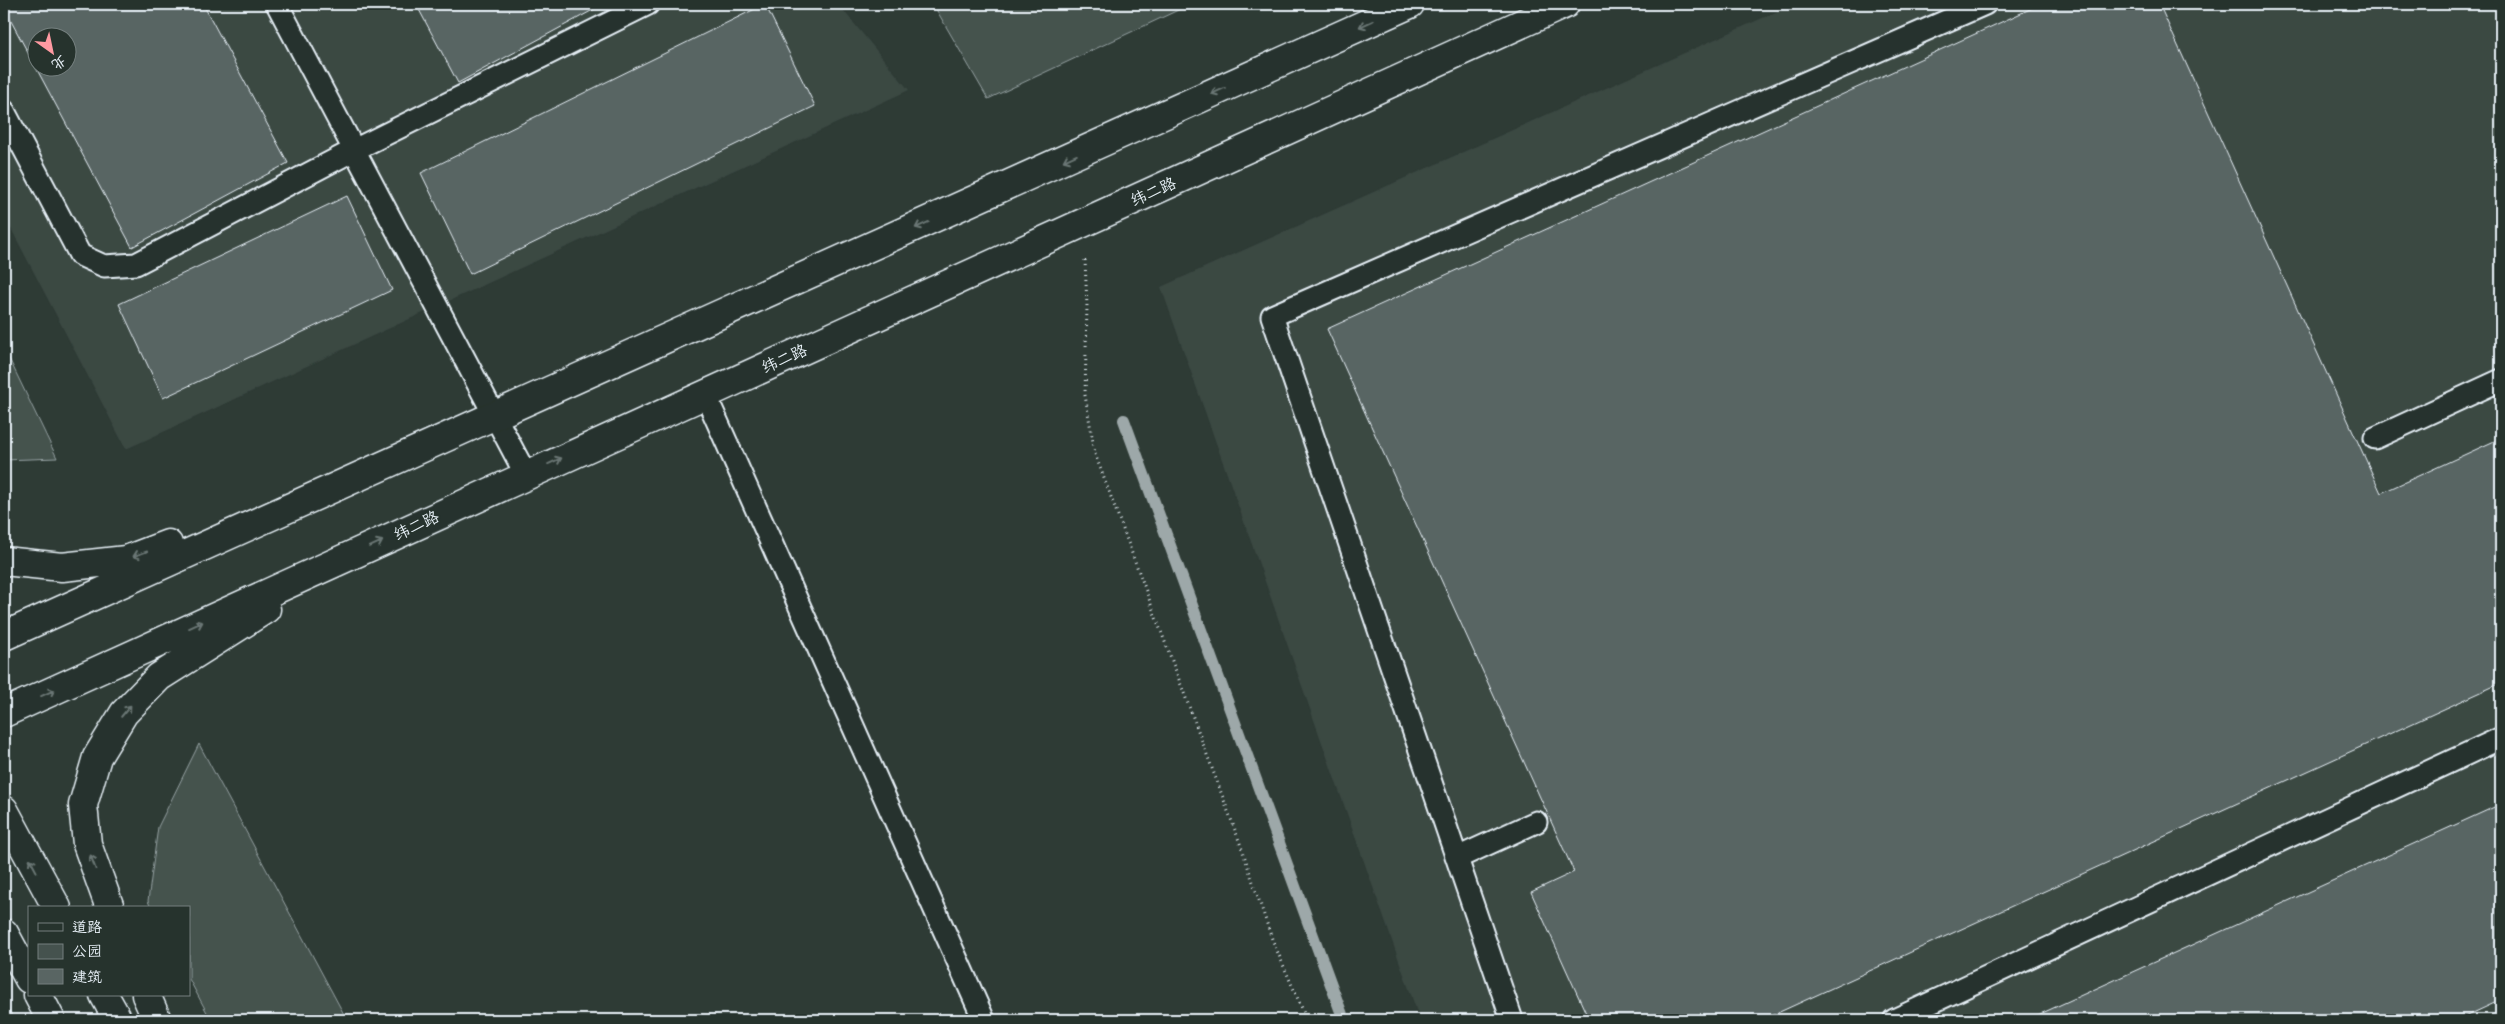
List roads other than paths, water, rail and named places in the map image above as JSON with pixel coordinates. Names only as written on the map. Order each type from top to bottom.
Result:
[{"type":"main road","points":[[4,636],[1410,4]]},
{"type":"main road","name":"纬二路","points":[[4,713],[1565,4]]},
{"type":"main road","points":[[4,561],[62,567],[126,560],[400,458]]},
{"type":"main road","points":[[109,906],[87,844],[83,805],[97,757],[124,713],[159,677],[350,555]]},
{"type":"main road","points":[[4,810],[56,906]]},
{"type":"main road","points":[[4,933],[28,977]]},
{"type":"main road","points":[[39,996],[51,1020]]},
{"type":"main road","points":[[105,996],[118,1020]]},
{"type":"main road","points":[[146,996],[157,1020]]},
{"type":"lane","points":[[278,4],[526,475]]},
{"type":"lane","points":[[4,111],[80,255],[104,266],[136,264],[354,150],[648,4]]},
{"type":"lane","points":[[1512,1020],[1272,316],[1985,4]]},
{"type":"lane","points":[[2375,438],[2501,380]]},
{"type":"lane","points":[[705,394],[984,1020]]},
{"type":"lane","points":[[1894,1020],[2501,738]]},
{"type":"lane","points":[[1457,858],[1536,822]]},
{"type":"waterway","points":[[1124,420],[1344,1020]]}]
